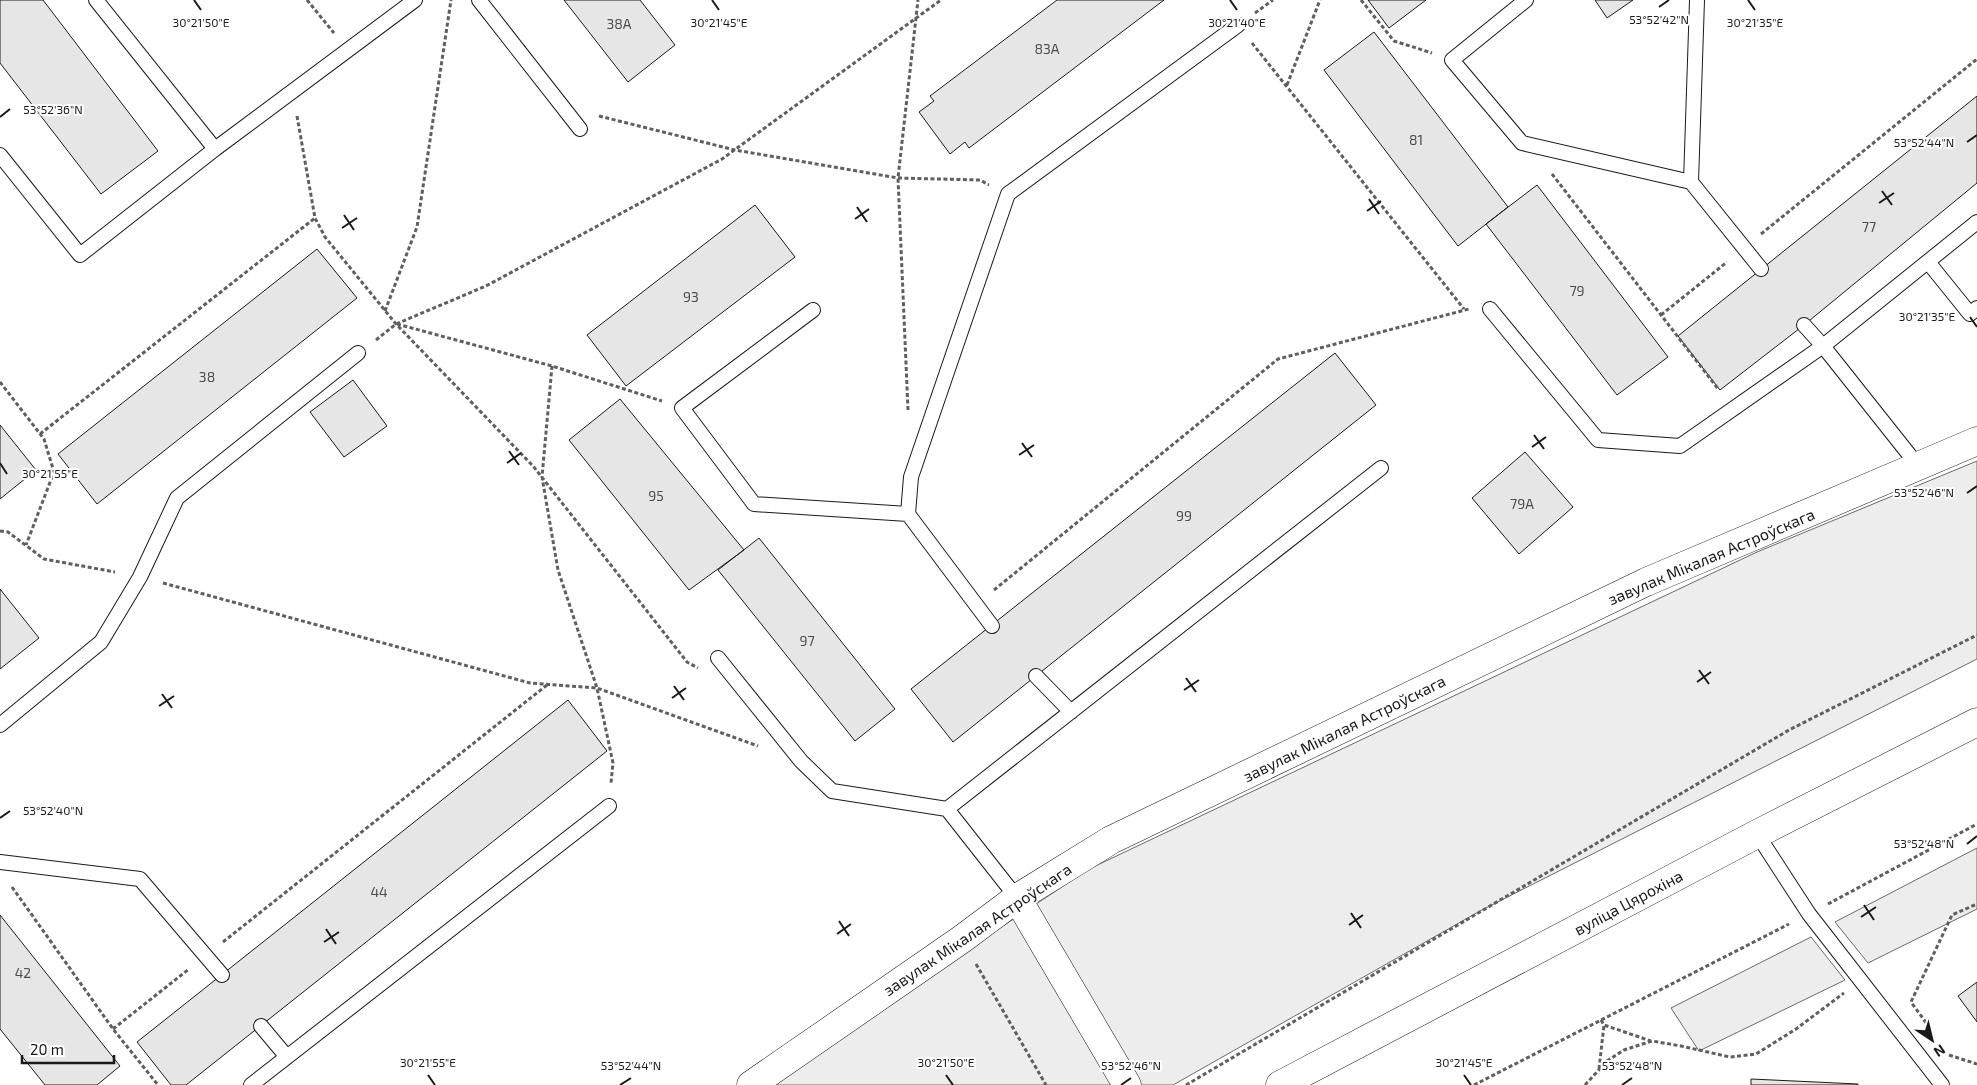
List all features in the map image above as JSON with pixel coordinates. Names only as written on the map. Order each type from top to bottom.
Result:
[{"type":"street","name":"завулак Мікалая Астроўскага","points":[[751,1085],[962,939],[1017,898],[1111,840],[1646,582],[1977,441]]},
{"type":"street","name":"вуліца Цярохіна","points":[[1280,1085],[1757,834],[1977,722]]},
{"type":"street","points":[[1017,898],[1127,1085]]},
{"type":"lane","points":[[96,0],[215,149]]},
{"type":"lane","points":[[0,155],[80,255],[215,149],[414,0]]},
{"type":"lane","points":[[478,0],[580,129]]},
{"type":"lane","points":[[1526,0],[1452,60],[1522,143],[1691,182],[1761,269]]},
{"type":"lane","points":[[1691,182],[1697,0]]},
{"type":"lane","points":[[992,626],[908,514],[911,477],[1008,194],[1238,25]]},
{"type":"lane","points":[[1490,309],[1598,440],[1680,446],[1823,346],[1977,222]]},
{"type":"lane","points":[[1928,262],[1970,314],[1977,308]]},
{"type":"lane","points":[[813,310],[682,408],[754,504],[908,514]]},
{"type":"lane","points":[[1804,325],[1823,346],[1919,467]]},
{"type":"lane","points":[[0,724],[100,642],[140,577],[177,498],[358,354]]},
{"type":"lane","points":[[947,809],[1381,468]]},
{"type":"lane","points":[[718,658],[801,761],[832,791],[947,809],[1017,898]]},
{"type":"lane","points":[[1036,676],[1071,712]]},
{"type":"lane","points":[[250,1085],[609,806]]},
{"type":"lane","points":[[1757,834],[1809,914],[1942,1085]]},
{"type":"lane","points":[[0,862],[140,879],[222,975]]},
{"type":"lane","points":[[261,1026],[287,1056]]},
{"type":"path","points":[[307,0],[346,50]]},
{"type":"path","points":[[385,311],[417,227],[451,0]]},
{"type":"path","points":[[908,417],[898,178],[918,0]]},
{"type":"path","points":[[358,354],[396,324],[486,286],[722,158],[941,0]]},
{"type":"path","points":[[1286,86],[1320,0]]},
{"type":"path","points":[[1361,0],[1394,41],[1452,60]]},
{"type":"path","points":[[1238,25],[1464,309]]},
{"type":"path","points":[[1661,315],[1977,58]]},
{"type":"path","points":[[292,91],[315,218],[325,237],[396,324],[533,466],[687,662],[694,667],[731,674]]},
{"type":"path","points":[[580,129],[600,115],[735,150],[898,178],[980,180],[1008,194]]},
{"type":"path","points":[[1530,145],[1734,408]]},
{"type":"path","points":[[40,434],[315,218]]},
{"type":"path","points":[[976,604],[1278,359],[1464,309],[1490,309]]},
{"type":"path","points":[[396,324],[552,366],[682,408]]},
{"type":"path","points":[[552,366],[542,477],[558,570],[598,688],[613,763],[609,806]]},
{"type":"path","points":[[0,382],[44,439],[54,472],[26,545]]},
{"type":"path","points":[[0,531],[8,532],[44,559],[140,577],[530,684],[598,688],[801,761]]},
{"type":"path","points":[[1186,1085],[1789,730],[1977,635]]},
{"type":"path","points":[[113,1029],[548,684]]},
{"type":"path","points":[[1474,1085],[1809,914],[1977,824]]},
{"type":"path","points":[[11,886],[113,1029],[158,1085]]},
{"type":"path","points":[[1933,1033],[1911,1002],[1952,915],[1977,904]]},
{"type":"path","points":[[962,939],[1046,1085]]},
{"type":"path","points":[[1604,1025],[1652,1041],[1730,1057],[1756,1054],[1796,1029],[1861,980]]},
{"type":"path","points":[[1599,1070],[1604,1025],[1601,1020]]},
{"type":"path","points":[[1585,1085],[1607,1061],[1624,1050],[1652,1041]]},
{"type":"path","points":[[1944,1048],[1950,1056],[1977,1064]]},
{"type":"shaded area","points":[[1977,461],[1977,659],[1480,911],[1173,1085],[763,1085],[1089,869],[1757,552]]},
{"type":"shaded area","points":[[1977,848],[1977,909],[1868,963],[1835,922]]},
{"type":"shaded area","points":[[1811,937],[1845,980],[1699,1051],[1671,1008]]},
{"type":"building","points":[[0,0],[43,0],[158,151],[101,194],[0,63]]},
{"type":"building","points":[[564,0],[640,0],[675,45],[628,82]]},
{"type":"building","points":[[1057,0],[1164,0],[969,148],[965,142],[950,154],[919,112],[934,101],[930,96]]},
{"type":"building","points":[[1368,0],[1426,0],[1389,28]]},
{"type":"building","points":[[1595,0],[1633,0],[1607,18]]},
{"type":"building","points":[[1374,32],[1508,207],[1458,246],[1324,70]]},
{"type":"building","points":[[1977,96],[1977,183],[1804,325],[1720,390],[1678,336]]},
{"type":"building","points":[[1537,185],[1668,357],[1617,395],[1486,224]]},
{"type":"building","points":[[755,205],[795,257],[626,386],[587,335]]},
{"type":"building","points":[[317,249],[357,298],[97,504],[58,454]]},
{"type":"building","points":[[1335,353],[1376,405],[953,742],[911,689]]},
{"type":"building","points":[[353,380],[387,426],[344,457],[310,412]]},
{"type":"building","points":[[620,399],[744,550],[689,590],[569,440]]},
{"type":"building","points":[[0,425],[36,470],[0,499]]},
{"type":"building","points":[[1525,452],[1573,507],[1519,554],[1472,498]]},
{"type":"building","points":[[759,538],[895,709],[855,741],[718,570]]},
{"type":"building","points":[[0,589],[39,638],[0,669]]},
{"type":"building","points":[[568,700],[607,751],[186,1085],[171,1085],[137,1042]]},
{"type":"building","points":[[0,915],[120,1066],[97,1085],[45,1085],[0,1029]]},
{"type":"building","points":[[1977,982],[1977,1022],[1958,996]]},
{"type":"building","points":[[1751,1079],[1858,1084],[1858,1085],[1751,1085]]}]
